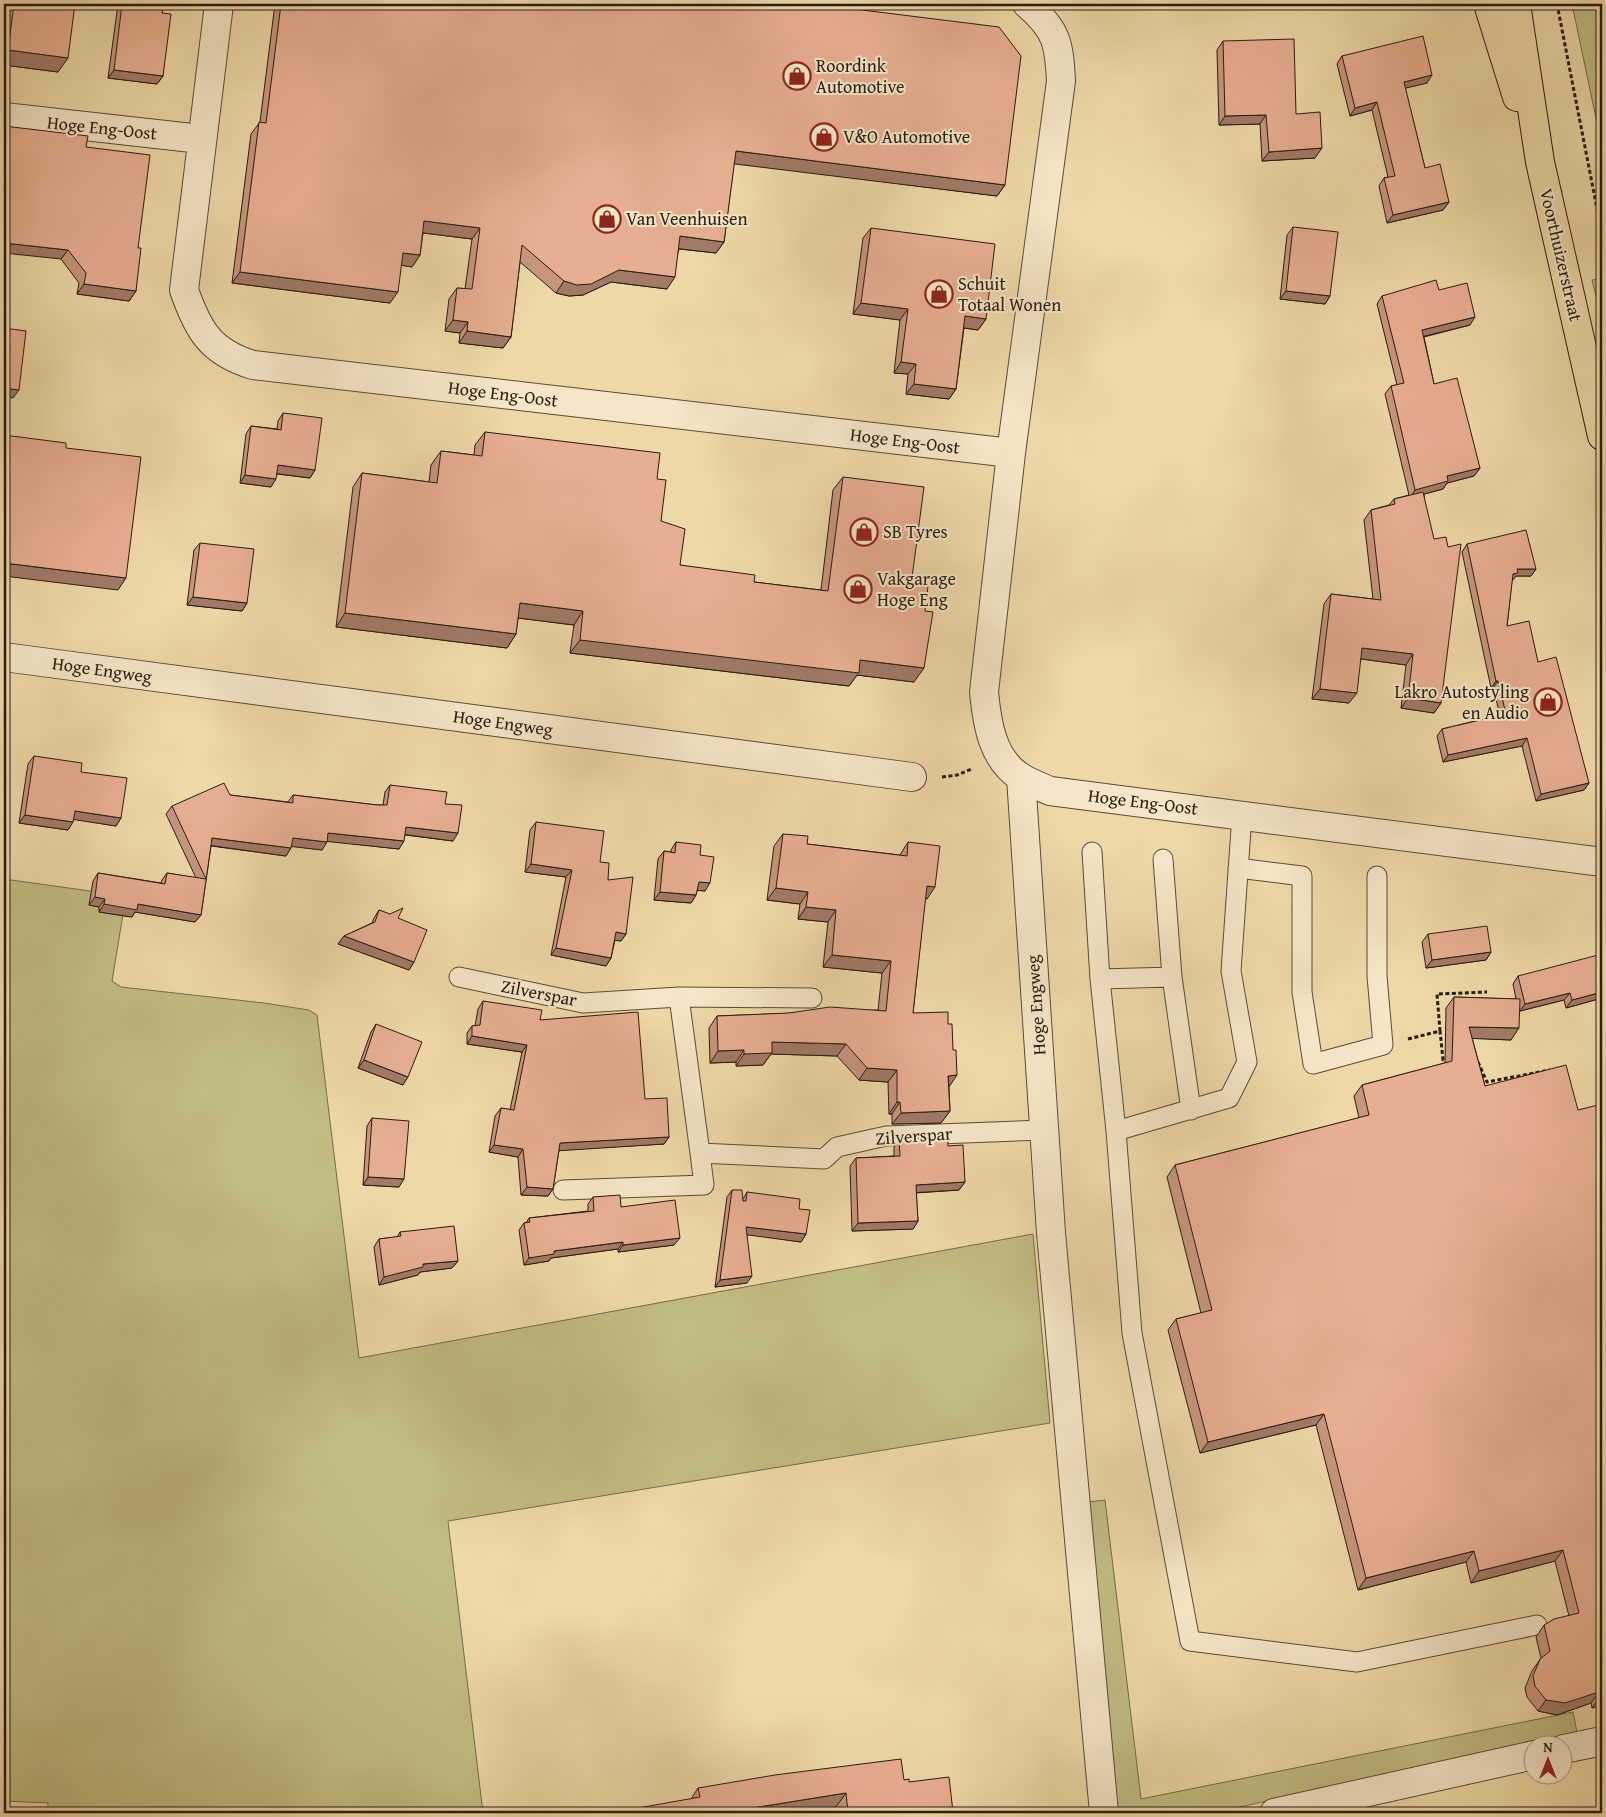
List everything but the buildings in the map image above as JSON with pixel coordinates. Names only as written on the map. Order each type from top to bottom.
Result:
[{"type":"main road","name":"Voorthuizerstraat","points":[[1488,4],[1540,162]]},
{"type":"main road","name":"Voorthuizerstraat","points":[[1516,4],[1540,162],[1602,436]]},
{"type":"street","name":"Hoge Eng-Oost","points":[[219,4],[184,290],[195,322],[215,346],[240,361],[1011,453]]},
{"type":"street","name":"Hoge Eng-Oost","points":[[1027,4],[1045,20],[1060,49],[1061,81],[1011,453],[984,692],[987,725],[1000,758],[1021,777],[1050,791],[1602,862]]},
{"type":"street","name":"Hoge Eng-Oost","points":[[4,117],[201,139]]},
{"type":"street","name":"Hoge Engweg","points":[[4,657],[912,777]]},
{"type":"street","name":"Hoge Engweg","points":[[1021,777],[1051,1233],[1104,1813]]},
{"type":"street","points":[[1574,1747],[1602,1741]]},
{"type":"street","points":[[1274,1813],[1524,1757]]},
{"type":"lane","points":[[1116,1131],[1229,1098],[1247,1062],[1231,971],[1242,815]]},
{"type":"lane","points":[[1092,852],[1100,980],[1116,1131],[1132,1333],[1190,1641],[1357,1662],[1537,1625]]},
{"type":"lane","points":[[1163,859],[1172,977],[1191,1110]]},
{"type":"lane","points":[[1238,868],[1302,876],[1302,992],[1313,1064],[1383,1045],[1377,976],[1377,876]]},
{"type":"lane","name":"Zilverspar","points":[[459,977],[583,1003],[679,997],[812,998]]},
{"type":"lane","points":[[1100,980],[1172,977]]},
{"type":"lane","points":[[563,1190],[704,1185],[679,997]]},
{"type":"lane","name":"Zilverspar","points":[[700,1153],[824,1159],[838,1147],[886,1136],[1044,1130]]},
{"type":"path","points":[[1558,5],[1602,234]]},
{"type":"path","points":[[912,777],[957,775],[1000,758]]},
{"type":"path","points":[[1451,1060],[1442,1060],[1437,994],[1487,992]]},
{"type":"path","points":[[1383,1045],[1440,1032]]},
{"type":"path","points":[[1469,1061],[1478,1061],[1487,1082],[1544,1070],[1554,1070]]},
{"type":"shaded area","points":[[1572,4],[1602,4],[1602,147]]},
{"type":"shaded area","points":[[1602,279],[1602,320],[1592,280]]},
{"type":"shaded area","points":[[4,879],[126,896],[112,981],[121,987],[264,1003],[309,1010],[317,1015],[359,1358],[1033,1234],[1050,1423],[448,1521],[483,1813],[48,1813],[48,1803],[4,1801]]},
{"type":"shaded area","points":[[1105,1500],[1141,1799],[1573,1712],[1577,1732],[1568,1734],[1524,1734],[1524,1744],[1213,1813],[1121,1813],[1117,1810],[1088,1502]]},
{"type":"place","name":"Roordink Automotive","points":[[797,76]]},
{"type":"place","name":"V&O Automotive","points":[[824,137]]},
{"type":"place","name":"Van Veenhuisen","points":[[607,219]]},
{"type":"place","name":"Schuit Totaal Wonen","points":[[939,294]]},
{"type":"place","name":"SB Tyres","points":[[864,532]]},
{"type":"place","name":"Vakgarage Hoge Eng","points":[[858,589]]},
{"type":"place","name":"Lakro Autostyling en Audio","points":[[1548,702]]}]
